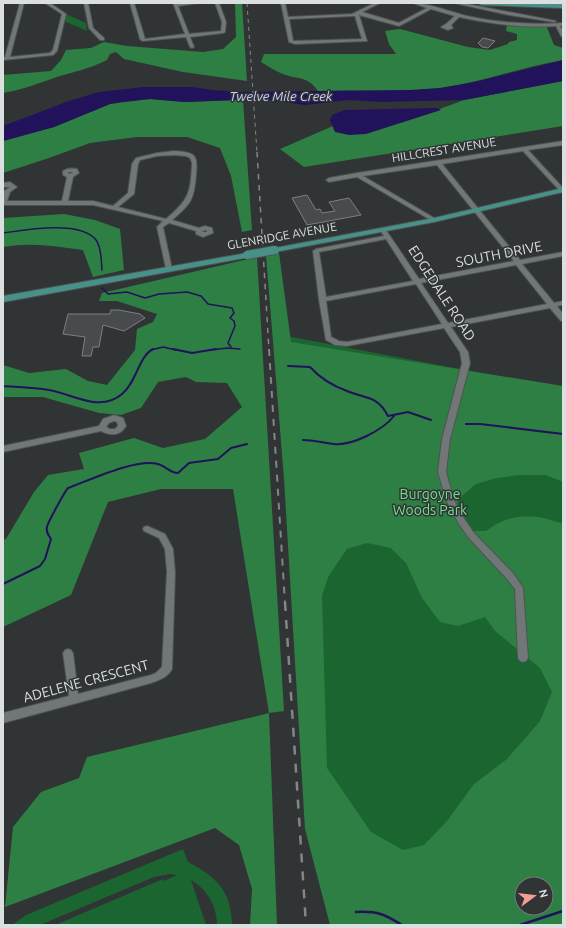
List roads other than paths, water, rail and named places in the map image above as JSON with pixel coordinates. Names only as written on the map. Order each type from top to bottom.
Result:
[{"type":"main road","points":[[481,3],[563,5]]},
{"type":"main road","points":[[552,3],[563,5]]},
{"type":"main road","name":"GLENRIDGE AVENUE","points":[[3,299],[383,230],[434,220],[563,190]]},
{"type":"street","points":[[22,3],[5,59],[52,54],[56,51],[64,15],[62,12],[47,3]]},
{"type":"street","points":[[86,3],[92,28],[102,39]]},
{"type":"street","points":[[132,3],[142,39],[144,40],[223,32],[224,22],[217,3]]},
{"type":"street","points":[[192,47],[176,4],[197,3]]},
{"type":"street","points":[[282,3],[292,43],[365,40],[358,13]]},
{"type":"street","points":[[358,13],[378,3]]},
{"type":"street","points":[[415,3],[458,15],[497,21],[563,23]]},
{"type":"street","points":[[456,3],[563,23]]},
{"type":"street","points":[[286,18],[358,13],[399,25],[430,8]]},
{"type":"street","points":[[448,25],[458,15]]},
{"type":"street","points":[[557,24],[563,36]]},
{"type":"street","name":"HILLCREST AVENUE","points":[[329,180],[563,143]]},
{"type":"street","points":[[524,149],[563,190]]},
{"type":"street","points":[[118,205],[131,194],[135,164],[138,159],[154,155],[187,153],[192,156],[194,161],[192,189],[188,199],[160,227],[169,269]]},
{"type":"street","points":[[438,162],[563,319]]},
{"type":"street","points":[[357,175],[434,220]]},
{"type":"street","points":[[66,200],[70,176]]},
{"type":"street","points":[[3,185],[13,185],[13,189],[5,190],[4,201],[66,200],[118,205],[199,230]]},
{"type":"street","name":"EDGEDALE ROAD","points":[[383,230],[464,352],[466,363],[446,439],[442,472],[450,500],[462,522],[471,535],[510,576],[519,588],[523,658]]},
{"type":"street","points":[[388,237],[316,251],[328,338],[337,344],[347,344],[563,303]]},
{"type":"street","name":"SOUTH DRIVE","points":[[322,300],[563,254]]},
{"type":"street","points":[[3,449],[102,428]]},
{"type":"street","name":"ADELENE CRESCENT","points":[[3,718],[151,679],[159,676],[167,669],[171,572],[169,549],[162,536],[147,529]]},
{"type":"street","points":[[68,653],[74,700]]},
{"type":"water","name":"Twelve Mile Creek","points":[[563,60],[563,81],[464,100],[381,102],[349,100],[306,105],[258,99],[185,102],[150,99],[110,104],[54,127],[3,141],[3,126],[69,101],[99,92],[144,87],[192,87],[239,92],[410,90],[440,88],[475,82]]},
{"type":"water","points":[[437,108],[441,110],[366,134],[349,135],[335,132],[330,120],[332,115],[345,110]]},
{"type":"waterway","points":[[3,233],[52,228],[78,230],[88,234],[98,243],[101,255],[102,270]]},
{"type":"waterway","points":[[102,288],[108,294],[127,292],[145,298],[159,294],[187,292],[201,296],[208,304],[232,308],[234,313],[230,318],[234,321],[235,326],[228,343],[231,347]]},
{"type":"waterway","points":[[152,350],[163,347],[176,350]]},
{"type":"waterway","points":[[211,350],[227,348],[240,349]]},
{"type":"waterway","points":[[173,349],[192,353],[216,349]]},
{"type":"waterway","points":[[3,386],[43,389],[86,401],[105,402],[114,399],[127,389],[144,358],[152,350]]},
{"type":"waterway","points":[[288,366],[310,367],[322,378],[337,387],[380,404],[388,416],[408,412],[431,420]]},
{"type":"waterway","points":[[303,440],[334,444],[358,440],[383,427],[394,416]]},
{"type":"waterway","points":[[466,424],[480,424],[563,434]]},
{"type":"waterway","points":[[3,584],[40,566],[45,559],[51,539],[47,532],[48,525],[68,488],[113,471],[138,464],[158,464],[178,473],[189,463],[218,459],[231,448],[247,444]]},
{"type":"waterway","points":[[520,925],[563,911]]},
{"type":"waterway","points":[[356,912],[380,914],[402,925]]},
{"type":"railway","points":[[247,3],[257,153]]},
{"type":"railway","points":[[257,152],[269,350]]},
{"type":"railway","points":[[269,349],[285,603]]},
{"type":"railway","points":[[285,602],[306,925]]},
{"type":"park label","name":"Burgoyne Woods Park","points":[[430,502]]}]
